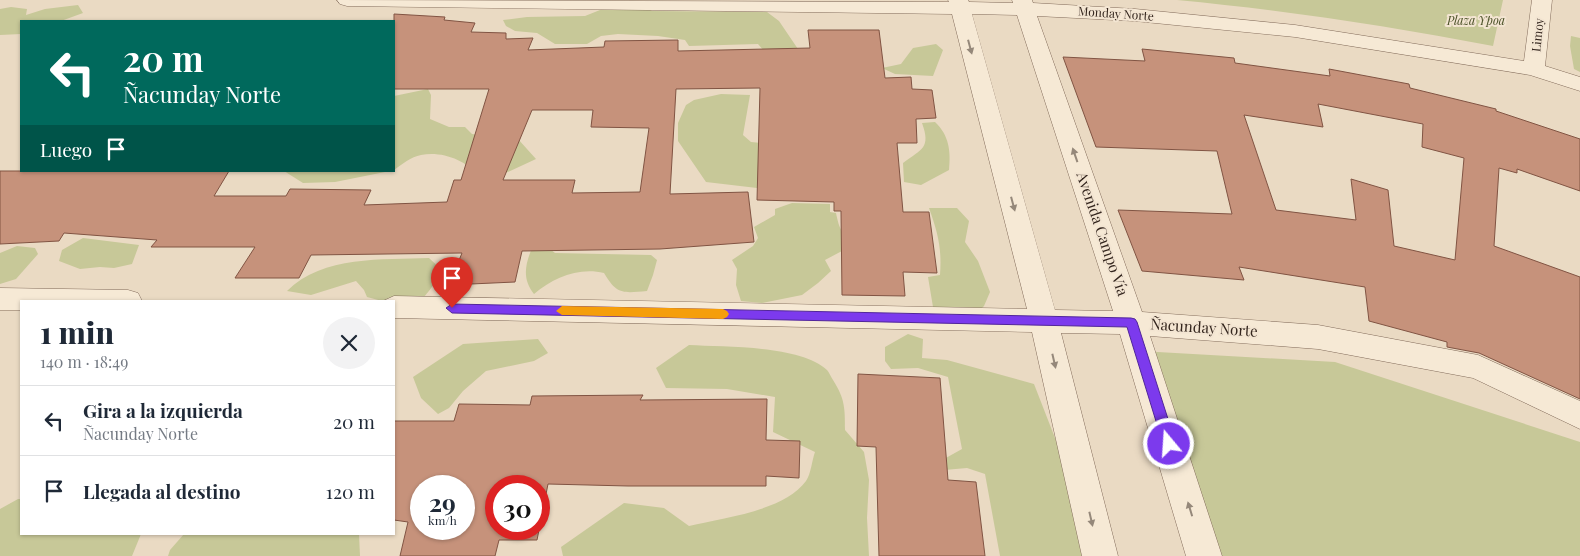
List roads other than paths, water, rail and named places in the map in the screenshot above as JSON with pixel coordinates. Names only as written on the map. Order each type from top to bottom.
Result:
[{"type":"street","name":"Monday Norte","points":[[347,0],[1024,5],[1295,31],[1534,69],[1580,84]]},
{"type":"street","name":"Limoy","points":[[1534,69],[1542,0]]},
{"type":"street","points":[[959,4],[1044,321],[1100,556]]},
{"type":"street","name":"Avenida Campo Vía","points":[[1024,5],[1131,322],[1204,556]]},
{"type":"street","points":[[0,298],[85,300]]},
{"type":"street","name":"Ñacunday Norte","points":[[395,307],[1131,322],[1318,337],[1478,368],[1580,416]]},
{"type":"park label","name":"Plaza Ypoa","points":[[1476,21]]}]
